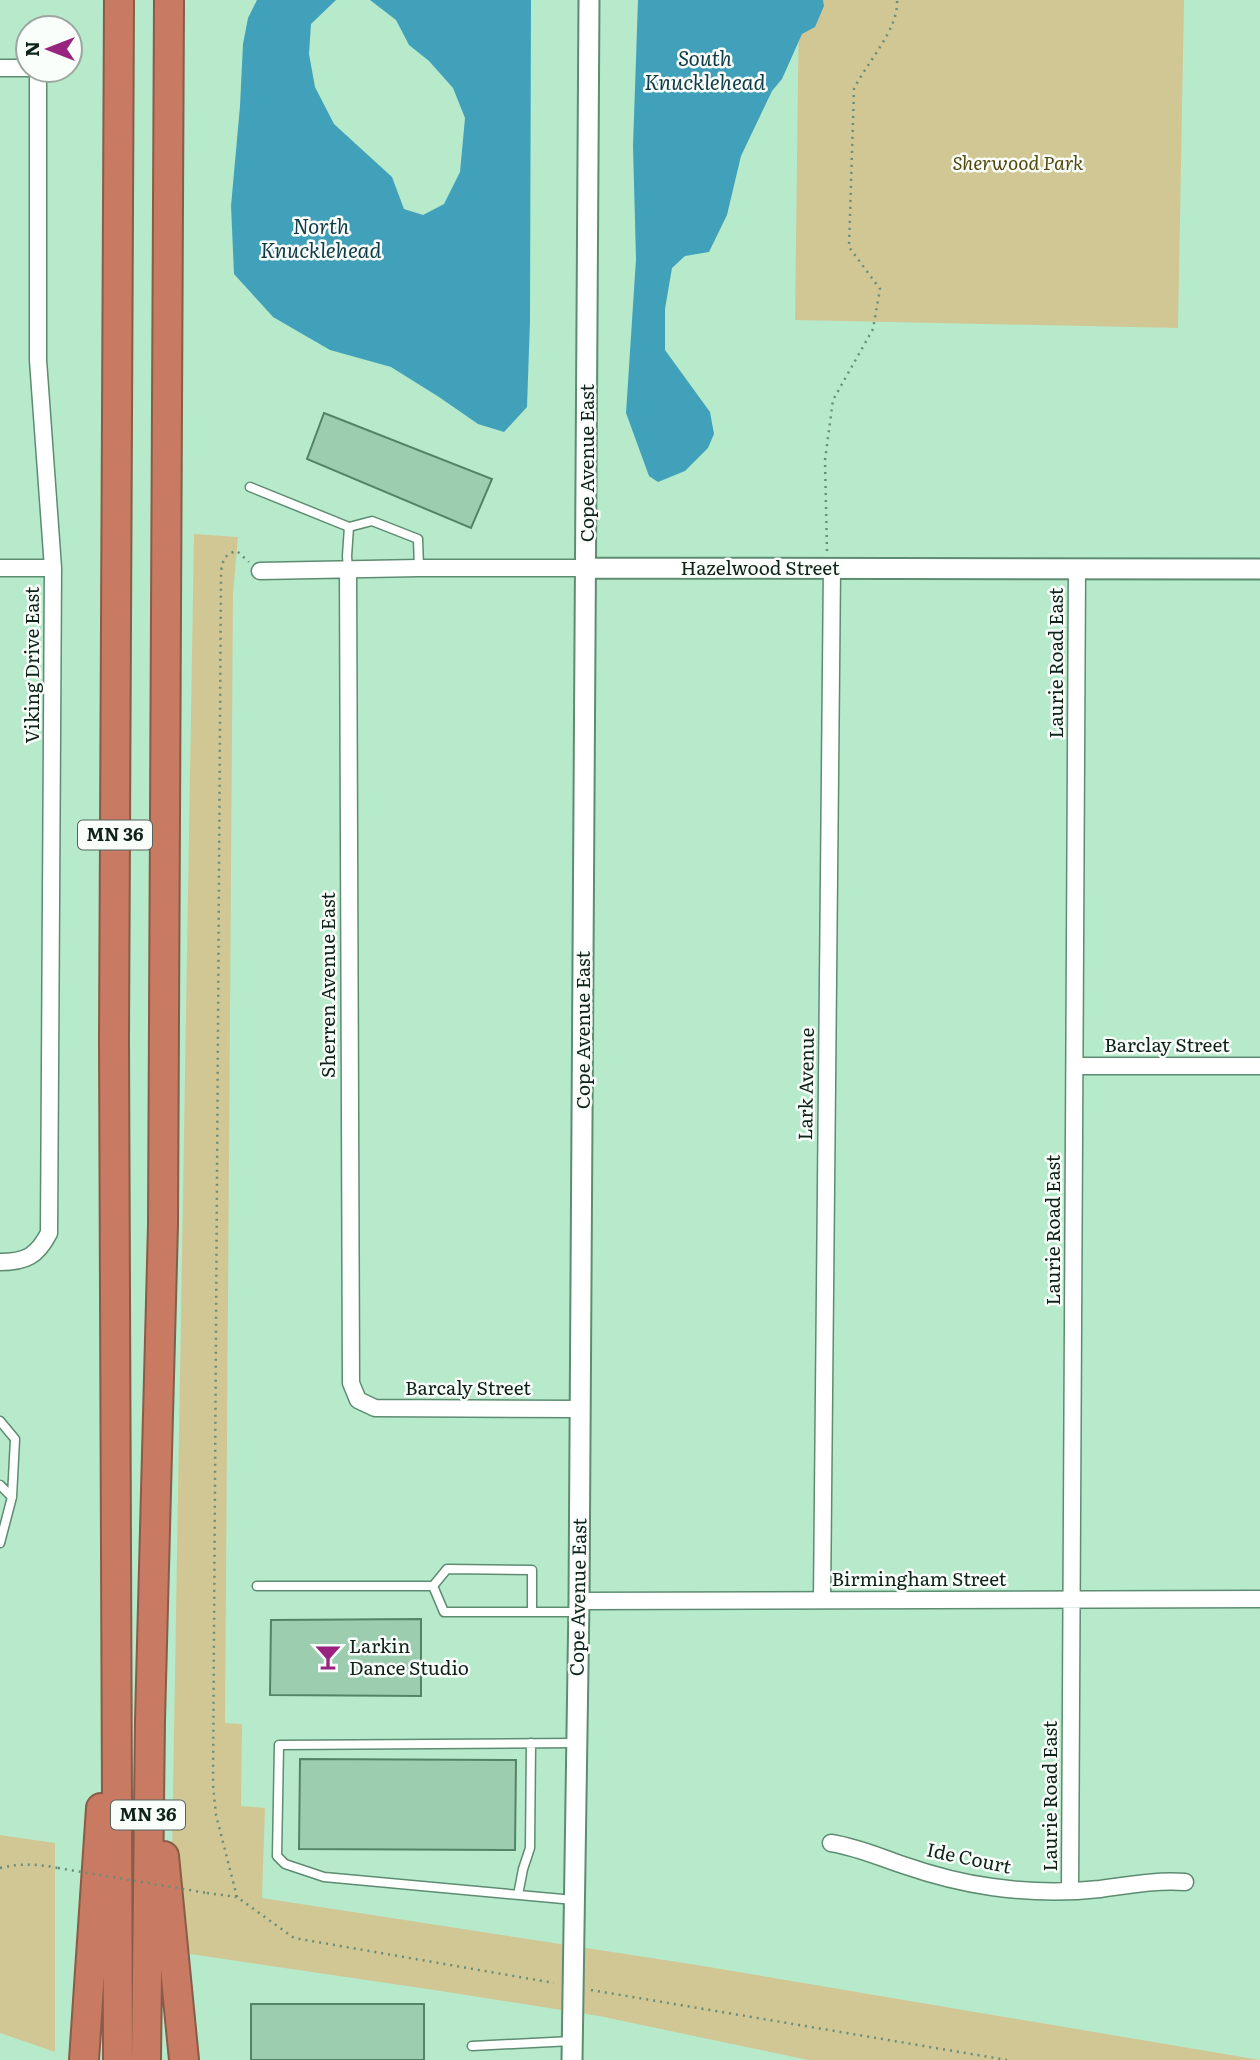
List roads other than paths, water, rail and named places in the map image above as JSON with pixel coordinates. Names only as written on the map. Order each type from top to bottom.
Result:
[{"type":"highway","name":"MN 36","points":[[118,2060],[114,1039],[119,0]]},
{"type":"highway","name":"MN 36","points":[[146,2060],[149,1720],[164,1211],[169,0]]},
{"type":"highway","points":[[154,1570],[163,1843],[184,2060]]},
{"type":"highway","points":[[83,2060],[105,1755],[116,1669]]},
{"type":"street","name":"Cope Avenue East","points":[[572,2050],[580,1409],[589,0]]},
{"type":"street","name":"Viking Drive East","points":[[0,1262],[13,1262],[33,1256],[43,1246],[49,1233],[53,568],[38,360],[38,84]]},
{"type":"street","name":"Hazelwood Street","points":[[260,571],[586,568],[829,561],[1077,568],[1260,569]]},
{"type":"street","name":"Lark Avenue","points":[[822,1600],[829,561]]},
{"type":"street","points":[[0,568],[53,568]]},
{"type":"street","name":"Laurie Road East","points":[[1070,1891],[1077,568]]},
{"type":"street","name":"Sherren Avenue East","points":[[348,569],[351,1383],[358,1400]]},
{"type":"street","name":"Barclay Street","points":[[1075,1066],[1260,1066]]},
{"type":"street","name":"Barcaly Street","points":[[358,1400],[375,1408],[580,1409]]},
{"type":"street","name":"Birmingham Street","points":[[578,1607],[822,1600],[1260,1599]]},
{"type":"street","name":"Ide Court","points":[[831,1843],[850,1846],[950,1879],[991,1887],[1070,1891],[1162,1880],[1185,1882]]},
{"type":"lane","points":[[250,487],[349,527],[372,521],[418,539],[419,568]]},
{"type":"lane","points":[[348,569],[349,527]]},
{"type":"lane","points":[[0,1421],[15,1439],[12,1497],[0,1543]]},
{"type":"lane","points":[[0,1485],[12,1497]]},
{"type":"lane","points":[[433,1586],[447,1569],[532,1570],[532,1612]]},
{"type":"lane","points":[[257,1586],[433,1586]]},
{"type":"lane","points":[[433,1586],[444,1612],[532,1612],[578,1607]]},
{"type":"lane","points":[[518,1895],[530,1848],[531,1743]]},
{"type":"lane","points":[[574,1900],[324,1877],[285,1864],[277,1856],[278,1745],[576,1743]]},
{"type":"lane","points":[[472,2046],[572,2050]]},
{"type":"water","name":"North Knucklehead","points":[[257,0],[336,0],[311,24],[309,54],[315,87],[334,124],[392,177],[404,209],[423,215],[444,204],[460,172],[465,118],[453,88],[429,61],[409,45],[396,20],[370,0],[531,0],[530,321],[527,407],[504,432],[478,424],[391,367],[330,350],[273,317],[234,274],[231,206],[243,44],[248,18]]},
{"type":"water","name":"South Knucklehead","points":[[638,0],[823,0],[824,6],[815,27],[802,34],[782,79],[772,91],[741,156],[727,215],[709,252],[685,256],[672,268],[665,309],[665,350],[710,412],[714,434],[708,448],[685,471],[658,482],[649,476],[626,413],[636,259],[633,146]]},
{"type":"place","name":"Larkin Dance Studio","points":[[328,1657]]},
{"type":"park label","name":"Sherwood Park","points":[[1018,163]]}]
